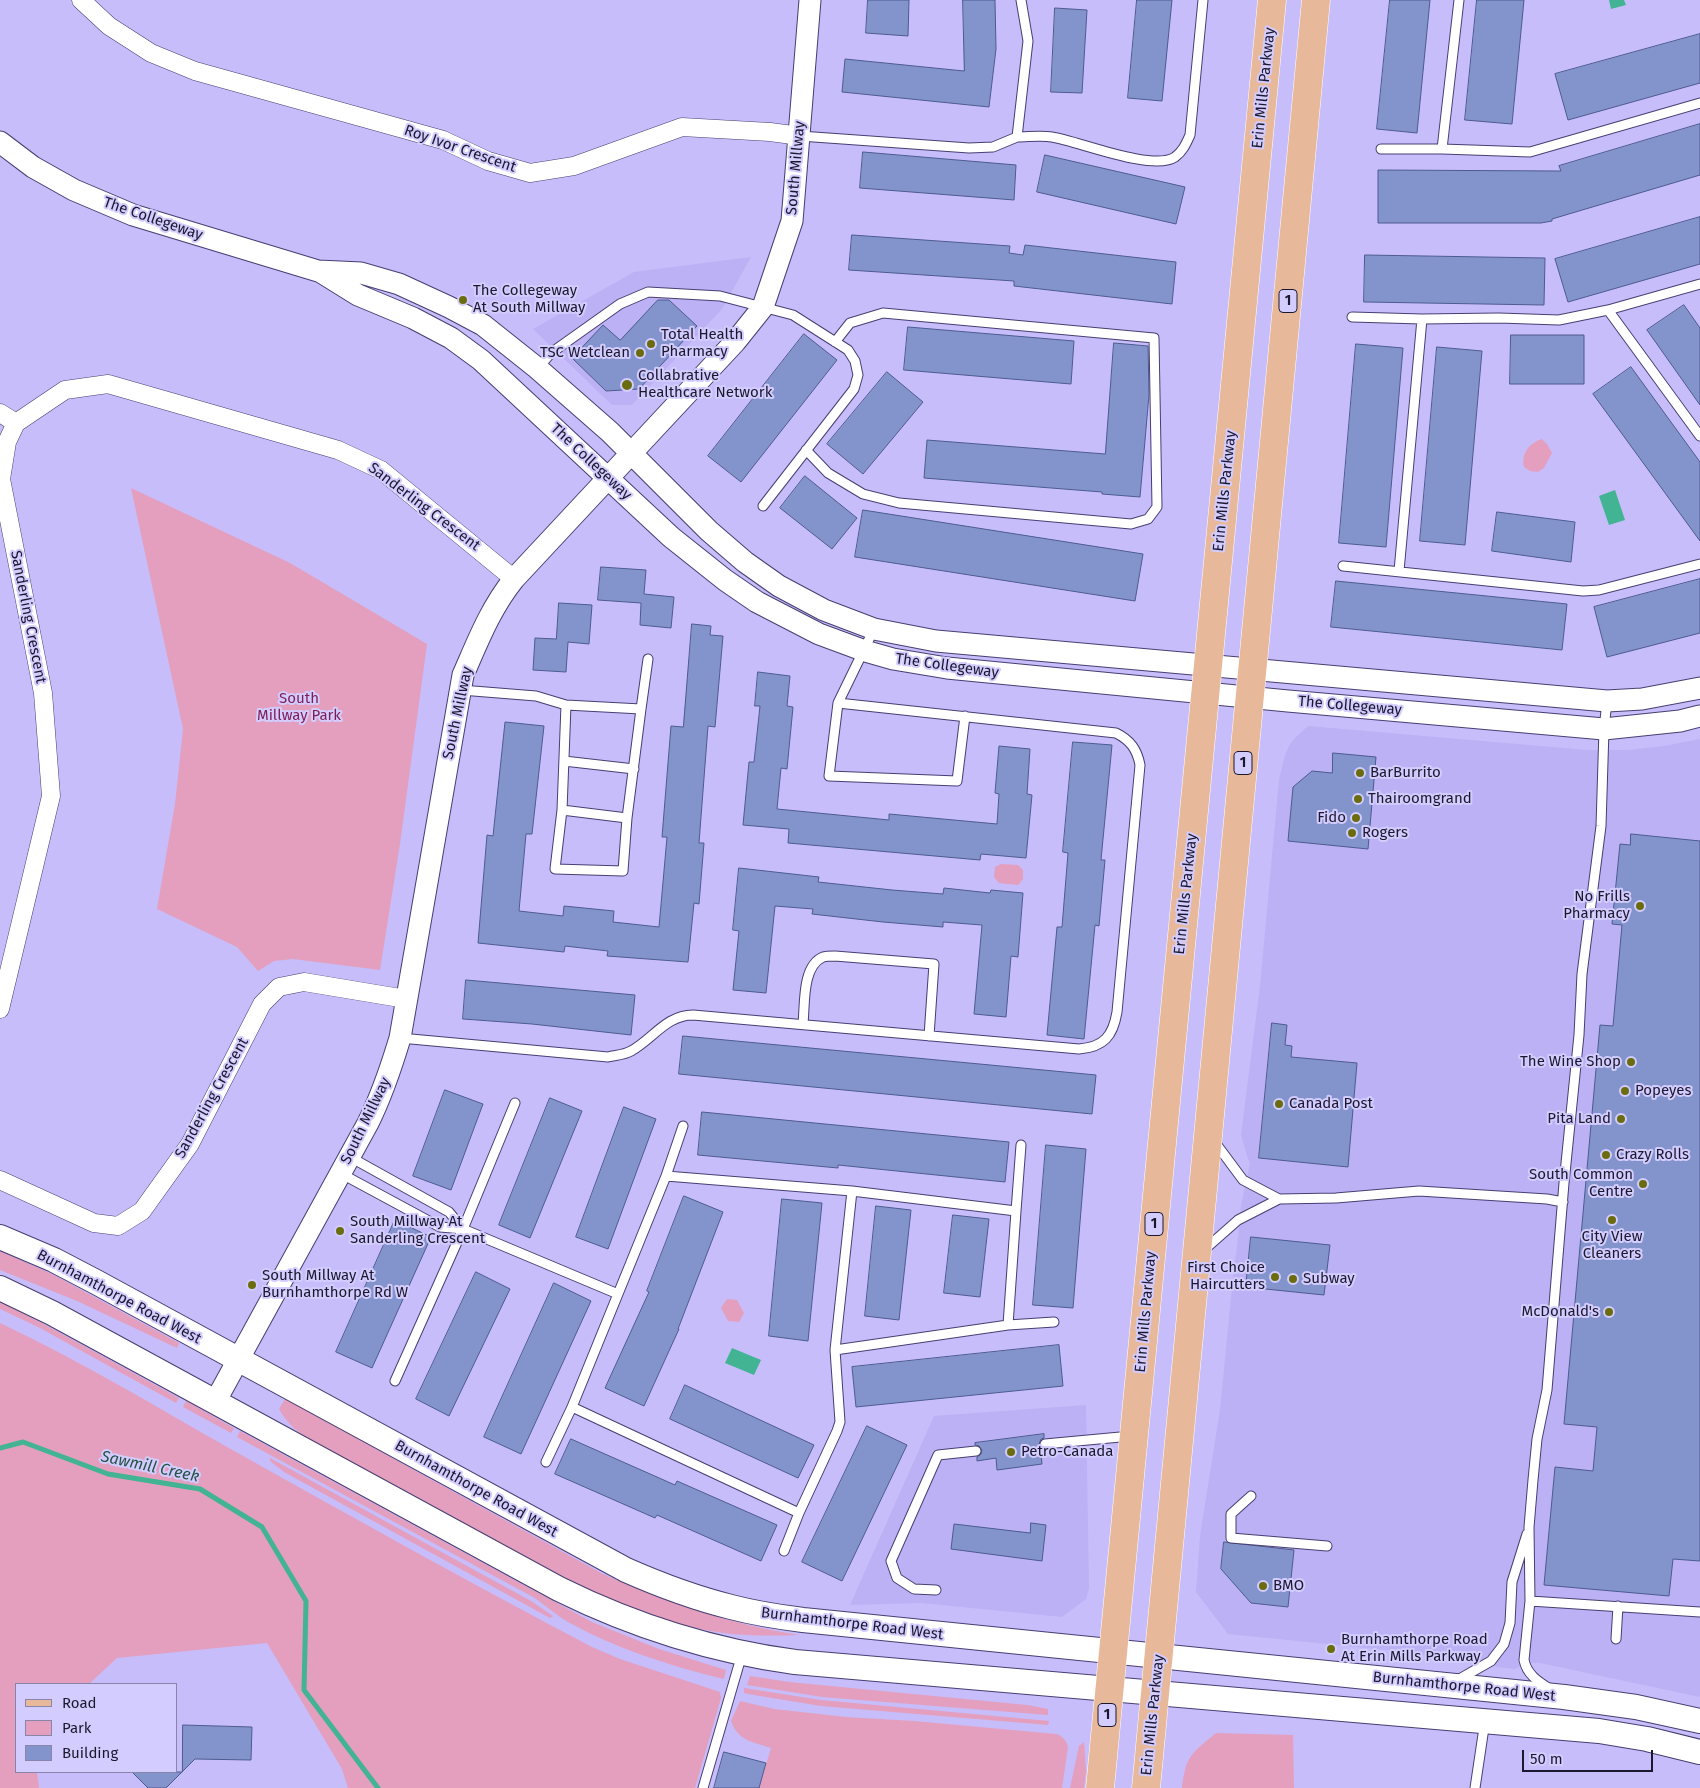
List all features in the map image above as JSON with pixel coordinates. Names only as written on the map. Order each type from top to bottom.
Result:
[{"type":"main road","name":"Erin Mills Parkway","points":[[1100,1788],[1272,0]]},
{"type":"main road","name":"Erin Mills Parkway","points":[[1146,1788],[1316,0]]},
{"type":"main road","name":"Burnhamthorpe Road West","points":[[0,1237],[54,1260],[626,1570],[687,1594],[732,1608],[803,1620],[1564,1697],[1636,1707],[1700,1721]]},
{"type":"main road","name":"Burnhamthorpe Road West","points":[[0,1288],[52,1313],[583,1601],[654,1629],[718,1648],[795,1662],[1598,1731],[1647,1739],[1700,1752]]},
{"type":"street","name":"Roy Ivor Crescent","points":[[81,0],[110,26],[151,53],[195,71],[443,140],[488,161],[530,173],[574,166],[682,127],[761,131],[800,136]]},
{"type":"street","name":"South Millway","points":[[215,1402],[381,1096],[400,1038],[463,675],[484,625],[499,598],[514,579],[607,477],[735,342],[762,307],[792,221],[810,0]]},
{"type":"street","name":"The Collegeway","points":[[0,142],[33,166],[74,190],[133,215],[318,271],[358,294],[413,318],[451,338],[481,360],[671,537],[725,580],[757,602],[819,634],[864,652],[947,668],[1604,729],[1680,721],[1700,716]]},
{"type":"street","name":"The Collegeway","points":[[318,271],[361,273],[400,284],[483,325],[537,368],[610,432],[709,532],[745,562],[779,586],[824,610],[874,629],[936,641],[1607,701],[1642,699],[1700,688]]},
{"type":"street","name":"Sanderling Crescent","points":[[0,1009],[52,796],[43,693],[1,479],[7,442],[16,423],[65,390],[108,384],[338,450],[381,470],[514,579]]},
{"type":"street","points":[[0,413],[16,423]]},
{"type":"street","name":"Sanderling Crescent","points":[[0,1180],[94,1223],[118,1226],[142,1211],[190,1144],[262,1004],[280,987],[304,982],[406,998]]},
{"type":"lane","points":[[1017,137],[1028,41],[1021,0]]},
{"type":"lane","points":[[800,136],[969,148],[993,147],[1017,137],[1050,136],[1096,149],[1155,162],[1173,158],[1184,148],[1190,135],[1203,0]]},
{"type":"lane","points":[[1442,149],[1458,0]]},
{"type":"lane","points":[[1381,149],[1530,152],[1700,103]]},
{"type":"lane","points":[[1352,317],[1559,320],[1608,310],[1700,284]]},
{"type":"lane","points":[[537,368],[551,353],[620,304],[648,292],[720,296],[793,314],[848,350],[855,361],[858,376],[854,389],[763,506]]},
{"type":"lane","points":[[1608,310],[1700,436]]},
{"type":"lane","points":[[806,450],[828,473],[863,494],[899,502],[1131,524],[1148,519],[1157,508],[1154,338],[883,313],[850,323],[835,342]]},
{"type":"lane","points":[[1399,572],[1422,319]]},
{"type":"lane","points":[[1343,566],[1583,591],[1598,590],[1700,564]]},
{"type":"lane","points":[[874,629],[838,703],[829,776],[957,781],[965,716]]},
{"type":"lane","points":[[566,705],[562,810],[555,869],[623,871],[627,818],[648,659]]},
{"type":"lane","points":[[460,690],[536,696],[566,705],[641,709]]},
{"type":"lane","points":[[1564,1697],[1533,1678],[1525,1667],[1524,1660],[1530,1601],[1529,1527],[1537,1439],[1547,1390],[1580,1018],[1582,974],[1601,826],[1604,729],[1607,701]]},
{"type":"lane","points":[[400,1038],[608,1056],[629,1052],[667,1023],[684,1015],[803,1024],[1079,1050],[1095,1046],[1110,1035],[1115,1026],[1117,1012],[1140,765],[1138,754],[1125,737],[1116,733],[838,703]]},
{"type":"lane","points":[[564,761],[634,769]]},
{"type":"lane","points":[[562,810],[627,818]]},
{"type":"lane","points":[[803,1024],[808,975],[812,965],[824,956],[934,964],[929,1036]]},
{"type":"lane","points":[[395,1381],[463,1229],[515,1103]]},
{"type":"lane","points":[[546,1462],[572,1408],[666,1176],[683,1126]]},
{"type":"lane","points":[[1208,1134],[1243,1180],[1279,1199]]},
{"type":"lane","points":[[1008,1325],[1021,1145]]},
{"type":"lane","points":[[345,1165],[449,1212],[463,1229]]},
{"type":"lane","points":[[345,1165],[440,1227],[463,1229],[618,1294]]},
{"type":"lane","points":[[666,1176],[852,1191],[1016,1211]]},
{"type":"lane","points":[[1196,1257],[1238,1220],[1279,1199],[1336,1198],[1419,1190],[1547,1198],[1563,1202]]},
{"type":"lane","points":[[784,1551],[798,1513],[840,1422],[835,1350],[852,1191]]},
{"type":"lane","points":[[835,1350],[1008,1325],[1054,1322]]},
{"type":"lane","points":[[572,1408],[798,1513]]},
{"type":"lane","points":[[1045,1444],[1134,1435]]},
{"type":"lane","points":[[936,1590],[914,1589],[897,1578],[891,1561],[938,1455],[976,1451]]},
{"type":"lane","points":[[1250,1496],[1231,1514],[1231,1538],[1327,1546]]},
{"type":"lane","points":[[1448,1686],[1491,1661],[1504,1644],[1510,1623],[1512,1582],[1529,1527]]},
{"type":"lane","points":[[1530,1601],[1700,1612]]},
{"type":"lane","points":[[1616,1639],[1618,1606]]},
{"type":"lane","points":[[703,1788],[742,1653]]},
{"type":"lane","points":[[1475,1788],[1486,1721]]},
{"type":"shaded area","points":[[1609,0],[1624,0],[1626,5],[1611,9]]},
{"type":"shaded area","points":[[751,257],[722,309],[632,405],[612,405],[533,329],[634,272]]},
{"type":"shaded area","points":[[1615,490],[1625,520],[1609,525],[1599,496]]},
{"type":"shaded area","points":[[1308,726],[1587,750],[1629,750],[1700,739],[1700,1697],[1540,1663],[1531,1663],[1514,1669],[1497,1667],[1473,1658],[1455,1660],[1397,1651],[1228,1634],[1196,1592],[1200,1536],[1220,1410],[1241,1206],[1250,1163],[1241,1135],[1260,986],[1279,780],[1288,748],[1293,740]]},
{"type":"shaded area","points":[[732,1348],[761,1360],[754,1375],[725,1363]]},
{"type":"shaded area","points":[[1086,1405],[1089,1588],[1086,1599],[1062,1617],[921,1603],[850,1605],[934,1416]]},
{"type":"green space","points":[[1542,439],[1552,453],[1544,468],[1538,472],[1530,471],[1524,467],[1525,453],[1533,443]]},
{"type":"green space","name":"South Millway Park","points":[[131,488],[290,563],[427,644],[400,844],[380,970],[293,959],[274,961],[258,971],[237,947],[157,909],[175,804],[183,729]]},
{"type":"green space","points":[[1001,864],[1018,865],[1023,870],[1023,879],[1018,885],[999,883],[994,877],[995,867]]},
{"type":"green space","points":[[0,1251],[52,1274],[179,1343],[177,1348],[77,1301],[0,1270]]},
{"type":"green space","points":[[727,1299],[737,1300],[744,1313],[739,1322],[728,1321],[721,1308]]},
{"type":"green space","points":[[0,1302],[179,1398],[176,1403],[40,1328],[0,1309]]},
{"type":"green space","points":[[0,1323],[90,1369],[369,1526],[592,1647],[620,1659],[720,1692],[721,1698],[695,1788],[348,1788],[342,1769],[267,1643],[117,1658],[90,1683],[15,1683],[15,1773],[37,1773],[39,1788],[0,1788]]},
{"type":"green space","points":[[285,1399],[603,1574],[652,1595],[699,1611],[747,1625],[799,1635],[742,1635],[701,1629],[659,1618],[597,1593],[557,1574],[310,1440],[292,1426],[279,1409]]},
{"type":"green space","points":[[186,1401],[234,1428],[231,1433],[183,1407]]},
{"type":"green space","points":[[240,1431],[592,1622],[659,1649],[726,1670],[724,1679],[644,1656],[587,1632],[564,1619],[533,1597],[237,1437]]},
{"type":"green space","points":[[270,1458],[531,1601],[553,1616],[550,1618],[284,1472],[270,1461]]},
{"type":"green space","points":[[750,1676],[789,1682],[1027,1705],[1048,1709],[1048,1715],[822,1697],[747,1685]]},
{"type":"green space","points":[[744,1688],[821,1700],[1049,1721],[1048,1725],[821,1706],[748,1694],[744,1693]]},
{"type":"green space","points":[[740,1701],[774,1709],[846,1717],[1056,1734],[1064,1739],[1068,1747],[1062,1788],[759,1788],[771,1748],[747,1740],[734,1728],[731,1721]]},
{"type":"green space","points":[[1216,1733],[1293,1735],[1294,1788],[1182,1788],[1185,1768],[1191,1756]]},
{"type":"green space","points":[[1084,1742],[1086,1771],[1084,1788],[1070,1788],[1079,1746]]},
{"type":"building","points":[[868,0],[909,0],[908,36],[866,33]]},
{"type":"building","points":[[963,0],[995,0],[996,49],[989,107],[842,92],[845,59],[964,71]]},
{"type":"building","points":[[1137,0],[1172,0],[1162,101],[1128,98]]},
{"type":"building","points":[[1390,0],[1430,0],[1417,133],[1377,129]]},
{"type":"building","points":[[1477,0],[1524,0],[1512,124],[1465,120]]},
{"type":"building","points":[[1055,8],[1087,10],[1082,93],[1051,92]]},
{"type":"building","points":[[1700,34],[1700,83],[1568,120],[1555,74]]},
{"type":"building","points":[[1700,124],[1700,175],[1552,219],[1552,221],[1541,223],[1378,223],[1378,170],[1561,171],[1559,166]]},
{"type":"building","points":[[863,152],[1016,165],[1014,200],[860,188]]},
{"type":"building","points":[[1045,155],[1185,187],[1176,224],[1037,192]]},
{"type":"building","points":[[1700,217],[1700,264],[1568,302],[1555,259]]},
{"type":"building","points":[[852,235],[1010,246],[1009,253],[1023,255],[1025,245],[1176,262],[1172,304],[1014,286],[1014,281],[849,270]]},
{"type":"building","points":[[1365,255],[1545,258],[1544,305],[1364,302]]},
{"type":"building","points":[[658,300],[669,300],[697,326],[639,389],[606,391],[572,358],[603,325],[620,340]]},
{"type":"building","points":[[1684,305],[1700,328],[1700,405],[1647,330]]},
{"type":"building","points":[[908,327],[1074,341],[1071,384],[904,370]]},
{"type":"building","points":[[804,334],[837,360],[741,482],[708,456]]},
{"type":"building","points":[[1511,335],[1584,335],[1584,384],[1510,384]]},
{"type":"building","points":[[1114,343],[1148,346],[1149,395],[1140,497],[1102,494],[1102,492],[924,478],[927,440],[1105,454]]},
{"type":"building","points":[[1356,344],[1403,348],[1386,547],[1339,543]]},
{"type":"building","points":[[1437,347],[1482,351],[1465,545],[1420,541]]},
{"type":"building","points":[[1631,367],[1700,462],[1700,541],[1593,394]]},
{"type":"building","points":[[887,372],[923,402],[863,474],[827,444]]},
{"type":"building","points":[[805,476],[857,518],[832,549],[780,508]]},
{"type":"building","points":[[863,510],[1143,554],[1135,601],[855,557]]},
{"type":"building","points":[[1497,512],[1575,522],[1571,562],[1492,551]]},
{"type":"building","points":[[601,567],[646,570],[644,594],[674,597],[671,628],[640,625],[641,603],[598,600]]},
{"type":"building","points":[[1700,579],[1700,633],[1607,657],[1594,607]]},
{"type":"building","points":[[1336,581],[1567,604],[1562,650],[1331,627]]},
{"type":"building","points":[[559,603],[592,605],[589,644],[568,642],[566,672],[533,670],[535,638],[556,639]]},
{"type":"building","points":[[692,624],[711,626],[710,635],[723,636],[715,727],[708,726],[699,843],[704,843],[699,904],[694,903],[688,962],[607,956],[608,951],[565,946],[564,952],[478,943],[487,835],[493,836],[505,722],[544,726],[532,834],[526,834],[519,911],[563,916],[564,906],[614,911],[613,922],[659,927],[667,837],[662,837],[671,726],[683,727]]},
{"type":"building","points":[[758,672],[790,676],[787,706],[793,707],[787,769],[781,768],[777,809],[889,820],[889,814],[997,824],[999,794],[995,793],[999,746],[1030,749],[1027,794],[1032,795],[1026,858],[981,854],[980,860],[788,843],[789,829],[743,825],[749,762],[754,762],[760,706],[755,706]]},
{"type":"building","points":[[1073,742],[1112,745],[1101,860],[1105,860],[1099,926],[1095,925],[1084,1039],[1047,1035],[1057,927],[1062,927],[1068,853],[1063,852]]},
{"type":"building","points":[[1333,753],[1376,757],[1368,849],[1288,841],[1293,787],[1312,771],[1332,773]]},
{"type":"building","name":"South Common Centre","points":[[1631,834],[1700,841],[1700,1561],[1673,1559],[1669,1596],[1544,1585],[1555,1467],[1593,1471],[1597,1427],[1564,1424],[1600,1025],[1613,1026],[1622,925],[1612,924],[1620,844],[1630,845]]},
{"type":"building","points":[[739,868],[819,877],[818,882],[892,890],[943,894],[944,888],[990,893],[991,890],[1023,893],[1018,957],[1011,956],[1006,1017],[974,1014],[982,925],[943,922],[943,927],[883,922],[812,914],[813,909],[775,906],[766,993],[733,990],[739,931],[733,930]]},
{"type":"building","points":[[466,980],[635,995],[631,1035],[532,1024],[463,1019]]},
{"type":"building","points":[[1272,1023],[1287,1025],[1285,1045],[1292,1046],[1291,1057],[1357,1063],[1348,1167],[1259,1158]]},
{"type":"building","points":[[683,1036],[1096,1075],[1092,1114],[679,1074]]},
{"type":"building","points":[[445,1090],[483,1104],[451,1190],[413,1176]]},
{"type":"building","points":[[550,1098],[582,1111],[530,1238],[499,1225]]},
{"type":"building","points":[[624,1107],[656,1119],[608,1249],[576,1237]]},
{"type":"building","points":[[702,1112],[1009,1142],[1005,1182],[838,1165],[838,1168],[698,1155]]},
{"type":"building","points":[[1046,1145],[1086,1149],[1073,1308],[1033,1305]]},
{"type":"building","points":[[684,1196],[723,1212],[679,1329],[644,1406],[605,1388],[649,1292],[647,1291]]},
{"type":"building","points":[[782,1199],[822,1203],[808,1341],[769,1336]]},
{"type":"building","points":[[876,1206],[911,1210],[899,1320],[865,1316]]},
{"type":"building","points":[[953,1215],[989,1219],[980,1297],[944,1293]]},
{"type":"building","points":[[395,1220],[431,1237],[372,1368],[336,1352]]},
{"type":"building","points":[[1251,1237],[1330,1245],[1324,1295],[1246,1287]]},
{"type":"building","points":[[476,1272],[510,1289],[449,1416],[416,1399]]},
{"type":"building","points":[[554,1283],[591,1301],[521,1454],[484,1437]]},
{"type":"building","points":[[1059,1345],[1063,1386],[856,1407],[852,1367]]},
{"type":"building","points":[[685,1385],[814,1445],[798,1478],[670,1419]]},
{"type":"building","points":[[867,1426],[907,1445],[842,1581],[802,1562]]},
{"type":"building","name":"Petro-Canada","points":[[1044,1434],[1044,1438],[1041,1439],[1039,1444],[1040,1448],[1046,1450],[1046,1454],[1041,1454],[1042,1464],[997,1470],[996,1458],[977,1461],[977,1457],[981,1454],[982,1450],[975,1443]]},
{"type":"building","points":[[571,1439],[675,1485],[677,1481],[777,1525],[761,1561],[657,1515],[655,1518],[555,1474]]},
{"type":"building","points":[[1031,1523],[1046,1525],[1042,1561],[951,1549],[954,1524],[1030,1533]]},
{"type":"building","name":"BMO","points":[[1224,1542],[1294,1550],[1288,1607],[1251,1603],[1221,1569]]},
{"type":"building","points":[[183,1725],[252,1727],[251,1760],[195,1759],[182,1772]]},
{"type":"building","points":[[724,1752],[766,1763],[759,1788],[714,1788]]},
{"type":"building","points":[[182,1772],[166,1788],[148,1788],[133,1773]]},
{"type":"waterway","name":"Sawmill Creek","points":[[0,1448],[23,1442],[108,1474],[200,1489],[262,1527],[306,1601],[304,1690],[378,1788]]},
{"type":"place","name":"The Collegeway At South Millway","points":[[463,300]]},
{"type":"place","name":"Total Health Pharmacy","points":[[651,344]]},
{"type":"place","name":"TSC Wetclean","points":[[640,353]]},
{"type":"place","name":"Collabrative Healthcare Network","points":[[627,385]]},
{"type":"place","name":"BarBurrito","points":[[1360,773]]},
{"type":"place","name":"Thairoomgrand","points":[[1358,799]]},
{"type":"place","name":"Fido","points":[[1356,818]]},
{"type":"place","name":"Rogers","points":[[1352,833]]},
{"type":"place","name":"No Frills Pharmacy","points":[[1640,906]]},
{"type":"place","name":"The Wine Shop","points":[[1631,1062]]},
{"type":"place","name":"Popeyes","points":[[1625,1091]]},
{"type":"place","name":"Canada Post","points":[[1279,1104]]},
{"type":"place","name":"Pita Land","points":[[1621,1119]]},
{"type":"place","name":"Crazy Rolls","points":[[1606,1155]]},
{"type":"place","name":"South Common Centre","points":[[1643,1184]]},
{"type":"place","name":"City View Cleaners","points":[[1612,1220]]},
{"type":"place","name":"South Millway At Sanderling Crescent","points":[[340,1231]]},
{"type":"place","name":"First Choice Haircutters","points":[[1275,1277]]},
{"type":"place","name":"Subway","points":[[1293,1279]]},
{"type":"place","name":"South Millway At Burnhamthorpe Rd W","points":[[252,1285]]},
{"type":"place","name":"McDonald's","points":[[1609,1312]]},
{"type":"place","name":"Petro-Canada","points":[[1011,1452]]},
{"type":"place","name":"BMO","points":[[1263,1586]]},
{"type":"place","name":"Burnhamthorpe Road At Erin Mills Parkway","points":[[1331,1649]]}]
